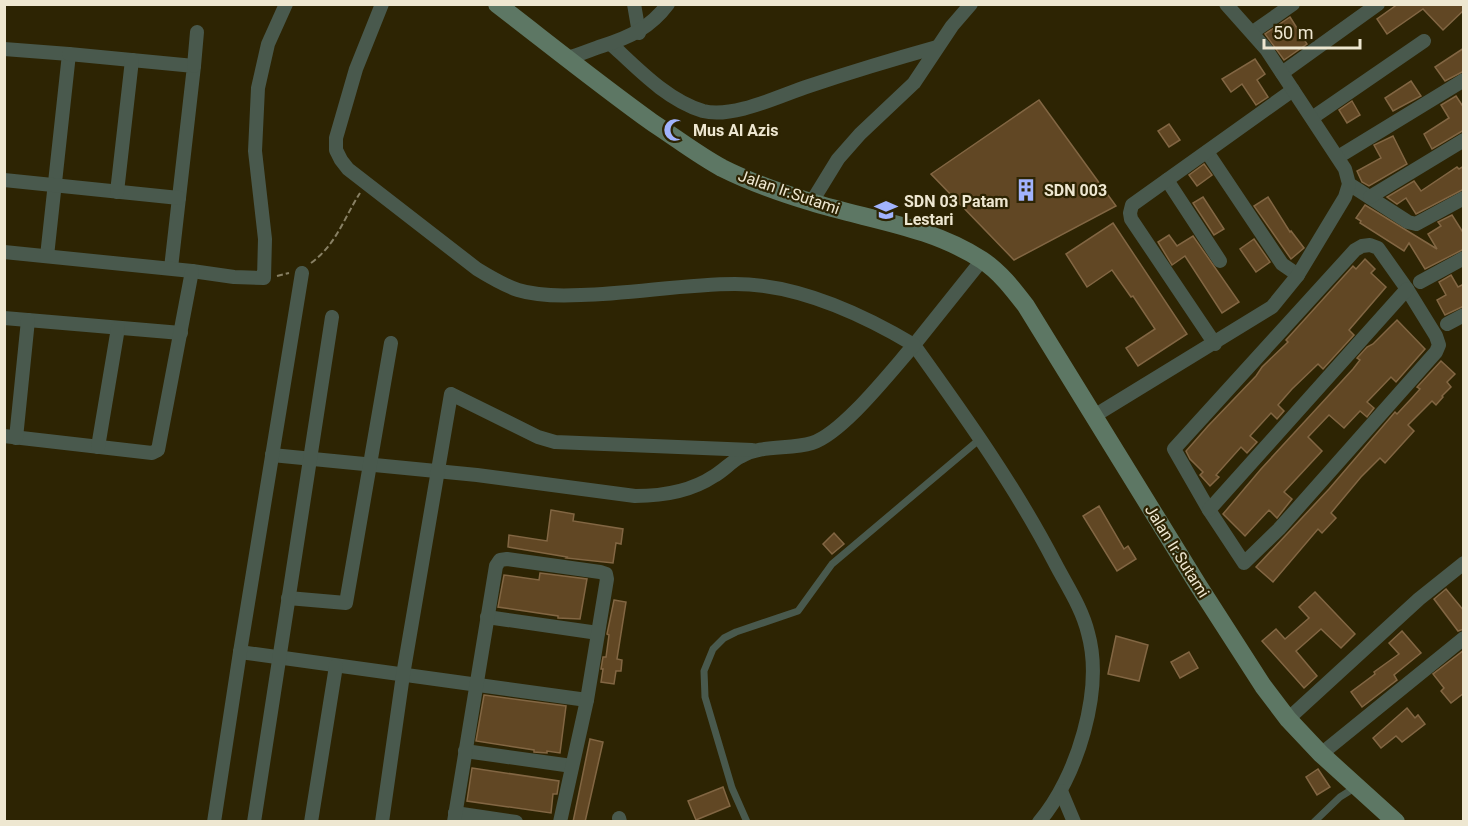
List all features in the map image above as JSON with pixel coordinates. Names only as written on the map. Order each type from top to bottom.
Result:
[{"type":"street","points":[[4,252],[171,268],[234,277],[264,278],[265,239],[255,151],[258,88],[268,44],[286,4]]},
{"type":"street","points":[[382,4],[356,69],[336,138],[336,150],[340,160],[348,169],[477,269],[519,291],[570,296],[712,285],[760,286],[800,294],[844,309],[879,324],[914,345],[981,438],[1032,518],[1082,613],[1089,635],[1092,676],[1089,703],[1078,751],[1061,791],[1039,822]]},
{"type":"street","name":"Jalan Ir.Sutami","points":[[497,4],[619,98],[713,162],[746,180],[811,202],[916,229],[942,239],[982,260],[1004,278],[1026,306],[1263,686],[1288,719],[1321,754],[1396,822]]},
{"type":"street","points":[[634,4],[639,33]]},
{"type":"street","points":[[567,58],[639,33],[651,25],[668,4]]},
{"type":"street","points":[[811,202],[838,159],[860,134],[914,83],[937,47],[971,4]]},
{"type":"street","points":[[1094,416],[1272,307],[1298,275],[1345,197],[1349,184],[1345,169],[1338,157],[1253,32],[1226,4]]},
{"type":"street","points":[[1253,32],[1293,4]]},
{"type":"street","points":[[1282,73],[1378,4]]},
{"type":"street","points":[[171,268],[197,32]]},
{"type":"street","points":[[1312,118],[1424,41]]},
{"type":"street","points":[[611,44],[637,69],[663,89],[705,111],[718,112],[745,108],[937,47]]},
{"type":"street","points":[[4,49],[194,66]]},
{"type":"street","points":[[47,256],[69,54]]},
{"type":"street","points":[[117,192],[132,60]]},
{"type":"street","points":[[1338,157],[1464,80]]},
{"type":"street","points":[[1215,344],[1131,219],[1132,205],[1293,90]]},
{"type":"street","points":[[1370,197],[1464,140]]},
{"type":"street","points":[[1208,152],[1282,264],[1298,275]]},
{"type":"street","points":[[4,180],[179,198]]},
{"type":"street","points":[[1167,180],[1220,261]]},
{"type":"street","points":[[1349,184],[1408,222],[1416,224],[1464,198]]},
{"type":"street","points":[[1362,246],[1378,248],[1414,285],[1437,336],[1439,345],[1432,358],[1279,529],[1244,563],[1209,510],[1174,449],[1355,250],[1362,246]]},
{"type":"street","points":[[1209,510],[1414,285],[1464,258]]},
{"type":"street","points":[[382,822],[403,675],[451,394],[538,437],[555,442],[756,450],[795,447],[824,438],[848,419],[914,345],[982,260]]},
{"type":"street","points":[[214,822],[301,270]]},
{"type":"street","points":[[28,320],[10,437],[152,453],[158,450],[192,271]]},
{"type":"street","points":[[1447,324],[1464,315]]},
{"type":"street","points":[[254,822],[332,317]]},
{"type":"street","points":[[4,318],[180,333]]},
{"type":"street","points":[[98,447],[118,328]]},
{"type":"street","points":[[288,598],[346,603],[391,343]]},
{"type":"street","points":[[272,455],[439,471],[635,496],[656,496],[698,486],[741,457],[756,450]]},
{"type":"street","points":[[516,822],[455,818],[496,566],[503,559],[606,574],[587,700],[560,822]]},
{"type":"street","points":[[1288,719],[1419,599],[1464,563]]},
{"type":"street","points":[[487,617],[598,633]]},
{"type":"street","points":[[1321,754],[1464,638]]},
{"type":"street","points":[[240,652],[587,700]]},
{"type":"street","points":[[311,822],[336,666]]},
{"type":"street","points":[[465,751],[572,766]]},
{"type":"street","points":[[1061,791],[1074,822]]},
{"type":"lane","points":[[747,822],[732,788],[705,698],[704,671],[713,649],[724,638],[736,632],[798,611],[832,564],[981,438]]},
{"type":"lane","points":[[1314,822],[1340,796],[1356,787]]},
{"type":"path","points":[[264,278],[301,270],[321,256],[331,244],[367,183]]},
{"type":"building","points":[[1398,4],[1464,4],[1464,10],[1443,30],[1423,9],[1387,34],[1377,19]]},
{"type":"building","points":[[1290,17],[1307,44],[1284,60],[1265,34]]},
{"type":"building","points":[[1464,48],[1464,71],[1445,81],[1435,67]]},
{"type":"building","points":[[1255,59],[1265,74],[1257,80],[1268,97],[1256,105],[1242,84],[1231,92],[1222,79]]},
{"type":"building","points":[[1411,81],[1421,96],[1393,111],[1385,98]]},
{"type":"building","points":[[1456,96],[1464,108],[1464,130],[1432,149],[1424,134],[1449,118],[1441,105]]},
{"type":"building","name":"SDN 003","points":[[1039,100],[1116,206],[1014,260],[931,174]]},
{"type":"building","points":[[1352,101],[1360,115],[1347,123],[1339,110]]},
{"type":"building","points":[[1169,124],[1180,140],[1169,147],[1158,131]]},
{"type":"building","points":[[1393,136],[1407,164],[1369,186],[1362,182],[1357,171],[1381,158],[1374,145]]},
{"type":"building","points":[[1204,164],[1212,175],[1197,186],[1189,175]]},
{"type":"building","points":[[1464,166],[1464,189],[1416,214],[1406,198],[1397,204],[1387,197],[1414,181],[1421,191],[1457,167],[1459,169]]},
{"type":"building","points":[[1203,197],[1224,229],[1214,235],[1193,203]]},
{"type":"building","points":[[1268,197],[1290,232],[1304,248],[1291,259],[1254,206]]},
{"type":"building","points":[[1365,205],[1437,249],[1428,234],[1441,226],[1438,222],[1452,215],[1464,234],[1464,249],[1425,269],[1409,243],[1404,251],[1360,223],[1361,221],[1356,218]]},
{"type":"building","points":[[1113,223],[1187,334],[1138,366],[1126,348],[1155,329],[1112,270],[1087,287],[1066,254]]},
{"type":"building","points":[[1169,235],[1177,246],[1193,236],[1239,302],[1222,313],[1185,256],[1172,265],[1158,242]]},
{"type":"building","points":[[1254,239],[1270,262],[1256,272],[1240,249]]},
{"type":"building","points":[[1365,259],[1375,269],[1371,273],[1386,287],[1349,330],[1354,335],[1323,369],[1318,364],[1292,389],[1278,405],[1284,411],[1277,419],[1271,413],[1250,436],[1257,442],[1247,453],[1241,447],[1216,475],[1219,477],[1210,486],[1200,475],[1203,472],[1190,459],[1186,451],[1262,367],[1288,342],[1286,340],[1353,266],[1356,269]]},
{"type":"building","points":[[1451,275],[1458,287],[1464,284],[1464,306],[1445,315],[1437,300],[1446,295],[1439,282]]},
{"type":"building","points":[[1397,320],[1425,349],[1396,382],[1391,377],[1367,402],[1374,408],[1367,417],[1360,411],[1344,428],[1329,415],[1308,437],[1322,451],[1284,492],[1292,499],[1277,518],[1269,510],[1245,536],[1223,514],[1353,369],[1360,360],[1357,358]]},
{"type":"building","points":[[1441,361],[1455,374],[1447,382],[1451,387],[1436,405],[1432,401],[1408,425],[1414,431],[1385,463],[1380,458],[1361,477],[1331,513],[1336,518],[1322,533],[1318,529],[1273,582],[1256,567],[1329,489],[1395,412],[1397,414],[1420,389],[1417,387]]},
{"type":"building","points":[[1099,506],[1124,549],[1128,546],[1136,559],[1117,571],[1083,516]]},
{"type":"building","points":[[551,510],[574,514],[573,521],[623,529],[621,544],[616,543],[613,563],[566,558],[508,547],[509,535],[547,541]]},
{"type":"building","points":[[834,533],[844,544],[832,554],[823,544]]},
{"type":"building","points":[[540,573],[587,579],[580,619],[558,618],[558,616],[498,607],[504,575],[539,580]]},
{"type":"building","points":[[1446,589],[1464,611],[1464,629],[1458,631],[1434,599]]},
{"type":"building","points":[[1315,592],[1355,634],[1341,648],[1321,629],[1296,651],[1317,676],[1304,688],[1262,641],[1276,629],[1285,639],[1309,618],[1299,607]]},
{"type":"building","points":[[614,600],[626,602],[617,659],[622,660],[621,671],[616,671],[614,684],[601,682],[603,669],[601,669],[603,657],[606,657],[609,635],[607,634]]},
{"type":"building","points":[[1402,631],[1421,653],[1394,675],[1397,680],[1362,707],[1351,692],[1399,654],[1389,643]]},
{"type":"building","points":[[1116,636],[1148,645],[1139,681],[1108,674]]},
{"type":"building","points":[[1464,650],[1464,693],[1451,703],[1441,691],[1444,688],[1433,674]]},
{"type":"building","points":[[1189,652],[1198,668],[1180,678],[1171,662]]},
{"type":"building","points":[[484,695],[566,706],[560,753],[534,752],[534,750],[476,741]]},
{"type":"building","points":[[1407,708],[1415,718],[1418,715],[1425,724],[1402,742],[1396,736],[1381,748],[1373,738]]},
{"type":"building","points":[[590,739],[603,742],[585,822],[573,822]]},
{"type":"building","points":[[472,768],[559,781],[557,794],[553,794],[551,813],[467,801]]},
{"type":"building","points":[[1318,769],[1330,787],[1317,795],[1306,777]]},
{"type":"building","points":[[723,787],[730,806],[696,820],[688,801]]},
{"type":"place","name":"Mus Al Azis","points":[[675,130]]},
{"type":"place","name":"SDN 003","points":[[1026,190]]},
{"type":"place","name":"SDN 03 Patam Lestari","points":[[886,210]]}]
